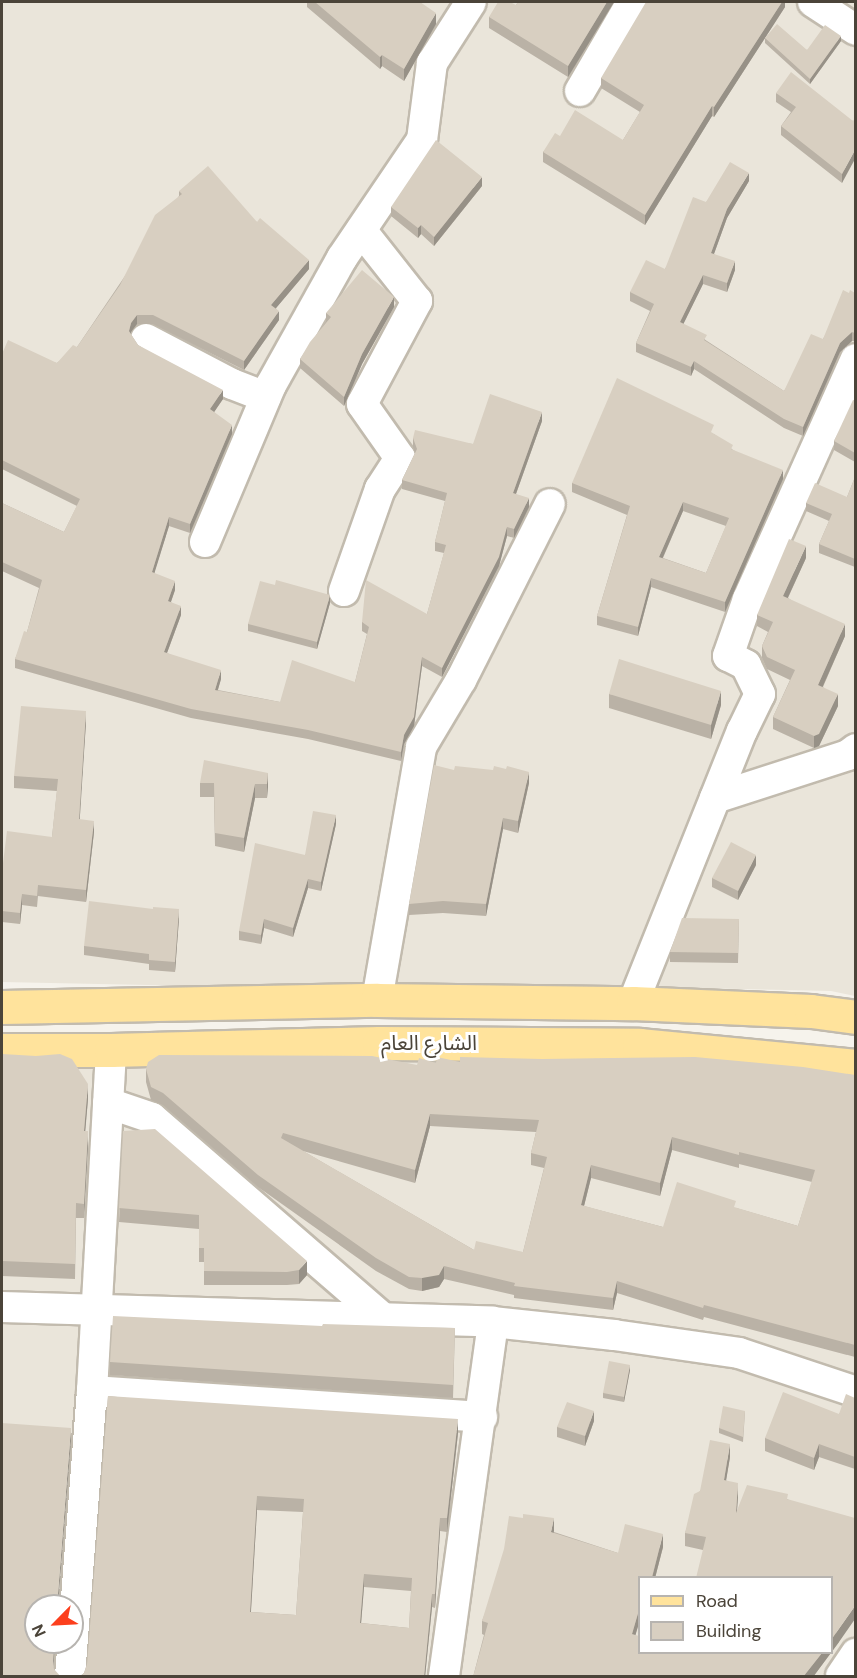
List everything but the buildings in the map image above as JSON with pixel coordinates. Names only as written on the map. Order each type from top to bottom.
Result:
[{"type":"main road","name":"الشارع العام","points":[[2,1007],[377,1000],[633,1003],[811,1011],[855,1017]]},
{"type":"main road","name":"الشارع العام","points":[[2,1050],[111,1050],[379,1043],[639,1045],[855,1066]]},
{"type":"street","points":[[205,542],[266,397],[342,258],[422,140],[432,63],[471,2]]},
{"type":"street","points":[[580,92],[632,2]]},
{"type":"street","points":[[813,2],[855,30]]},
{"type":"street","points":[[344,591],[380,489],[400,458],[362,404],[417,301],[361,230]]},
{"type":"street","points":[[147,339],[232,384],[266,397]]},
{"type":"street","points":[[633,1003],[715,798],[760,694],[746,665],[728,657],[748,599],[855,359]]},
{"type":"street","points":[[377,1000],[422,747],[461,680],[550,504]]},
{"type":"street","points":[[715,798],[848,755],[855,749]]},
{"type":"street","points":[[70,1677],[92,1391],[111,1050]]},
{"type":"street","points":[[108,1102],[152,1118],[384,1319]]},
{"type":"street","points":[[2,1307],[493,1322],[614,1335],[739,1353],[855,1392]]},
{"type":"street","points":[[444,1677],[482,1417],[493,1322]]},
{"type":"street","points":[[92,1391],[482,1417]]},
{"type":"street","points":[[841,1677],[855,1654]]},
{"type":"shaded area","points":[[2,2],[855,2],[855,996],[831,991],[641,987],[533,993],[2,982]]},
{"type":"shaded area","points":[[629,1053],[855,1081],[855,1676],[2,1676],[2,1061]]}]
